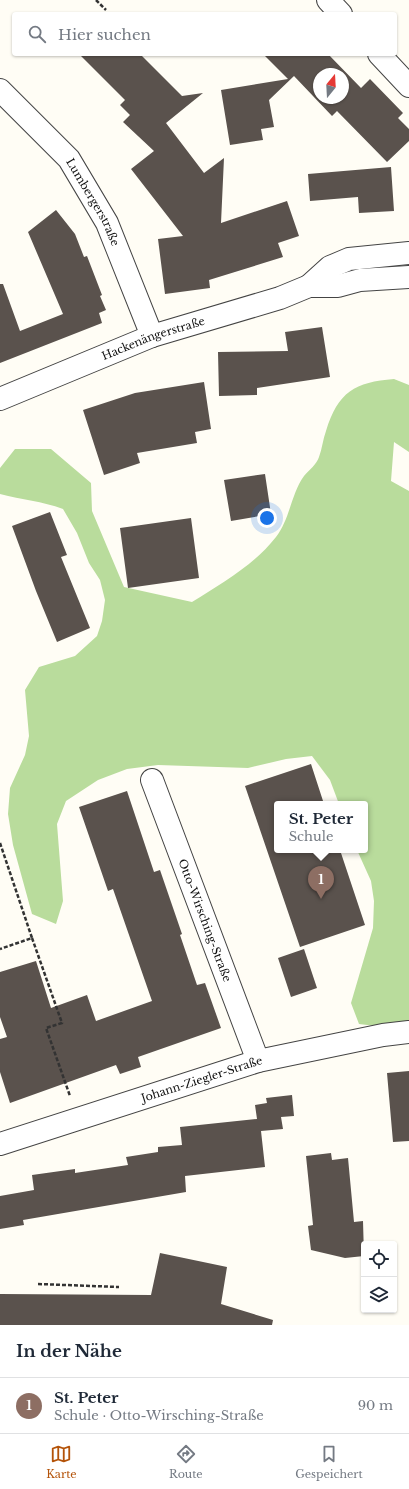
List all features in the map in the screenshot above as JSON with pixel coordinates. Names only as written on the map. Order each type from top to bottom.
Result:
[{"type":"street","points":[[328,0],[339,12]]},
{"type":"street","points":[[380,56],[409,86]]},
{"type":"street","name":"Lumbergerstraße","points":[[0,90],[69,158],[107,223],[152,336]]},
{"type":"street","name":"Hackenängerstraße","points":[[0,399],[152,336],[280,298],[309,286],[330,267],[349,259],[409,253]]},
{"type":"street","name":"Hackenängerstraße","points":[[309,286],[338,286],[360,280],[409,277]]},
{"type":"street","name":"Otto-Wirsching-Straße","points":[[152,780],[258,1061]]},
{"type":"street","name":"Johann-Ziegler-Straße","points":[[0,1144],[258,1061],[383,1035],[409,1032]]},
{"type":"path","points":[[96,0],[106,10]]},
{"type":"path","points":[[0,843],[62,1023],[46,1028],[78,1120]]},
{"type":"path","points":[[0,949],[32,938]]},
{"type":"path","points":[[38,1284],[119,1287]]},
{"type":"green space","points":[[394,379],[409,385],[409,452],[394,442],[391,481],[409,491],[409,1024],[384,1027],[359,1024],[351,1003],[373,928],[374,901],[371,881],[358,853],[368,853],[368,801],[338,801],[330,780],[312,756],[286,759],[248,768],[158,765],[127,769],[98,780],[66,801],[57,824],[63,901],[56,924],[32,914],[13,845],[8,814],[10,788],[25,755],[29,736],[25,690],[39,667],[75,656],[97,636],[102,621],[105,600],[100,580],[89,563],[77,533],[63,509],[0,494],[0,468],[15,449],[51,449],[91,483],[92,511],[124,587],[192,602],[248,565],[276,537],[281,530],[300,483],[318,460],[325,434],[336,407],[343,398],[359,386],[380,380]]},
{"type":"building","points":[[81,56],[142,56],[182,96],[203,93],[166,123],[204,173],[224,158],[221,223],[287,201],[299,236],[278,243],[283,257],[209,280],[210,288],[165,294],[158,239],[183,236],[131,169],[154,151],[123,122],[130,115],[120,105],[125,100]]},
{"type":"building","points":[[265,56],[330,56],[342,68],[313,68],[313,96],[294,76],[269,100],[274,127],[261,129],[263,140],[230,145],[221,90],[288,79]]},
{"type":"building","points":[[349,76],[361,88],[370,79],[403,113],[398,118],[409,129],[409,141],[387,162],[337,111],[332,116],[321,104],[349,104]]},
{"type":"building","points":[[391,167],[394,211],[359,213],[358,197],[310,201],[308,174]]},
{"type":"building","points":[[56,210],[75,234],[84,257],[87,256],[102,295],[100,296],[106,310],[99,313],[102,323],[0,363],[0,284],[3,284],[20,331],[63,314],[28,232]]},
{"type":"building","points":[[322,327],[330,377],[257,388],[257,395],[219,396],[218,352],[288,351],[285,332]]},
{"type":"building","points":[[204,382],[211,429],[195,432],[197,443],[137,453],[140,463],[104,475],[83,410],[135,393]]},
{"type":"building","points":[[265,474],[271,514],[231,521],[224,480]]},
{"type":"building","points":[[50,512],[67,555],[61,557],[90,628],[57,642],[12,526]]},
{"type":"building","points":[[191,518],[199,578],[128,588],[120,528]]},
{"type":"building","points":[[311,764],[323,801],[274,801],[274,853],[341,853],[365,925],[300,947],[245,786]]},
{"type":"building","points":[[127,791],[154,872],[160,870],[182,934],[180,935],[197,985],[205,983],[221,1028],[138,1057],[141,1067],[120,1074],[116,1065],[10,1103],[0,1072],[0,1039],[7,1037],[0,1017],[0,972],[36,961],[51,1008],[87,995],[96,1021],[152,1001],[113,889],[108,891],[79,807]]},
{"type":"building","points":[[304,949],[317,988],[291,997],[278,958]]},
{"type":"building","points":[[409,1071],[409,1141],[393,1142],[387,1073]]},
{"type":"building","points":[[292,1095],[294,1116],[281,1117],[283,1129],[261,1131],[265,1167],[185,1176],[186,1192],[23,1220],[24,1225],[0,1229],[0,1196],[34,1190],[32,1175],[75,1169],[75,1173],[128,1165],[126,1157],[158,1152],[158,1147],[182,1145],[180,1127],[257,1119],[255,1105],[267,1103],[266,1098]]},
{"type":"building","points":[[331,1153],[332,1160],[348,1158],[354,1222],[363,1221],[364,1241],[361,1241],[361,1256],[345,1258],[311,1250],[308,1226],[313,1225],[306,1156]]},
{"type":"building","points":[[160,1253],[227,1267],[221,1304],[273,1320],[272,1325],[0,1325],[0,1294],[151,1295]]},
{"type":"place","name":"St. Peter","points":[[321,899]]}]
